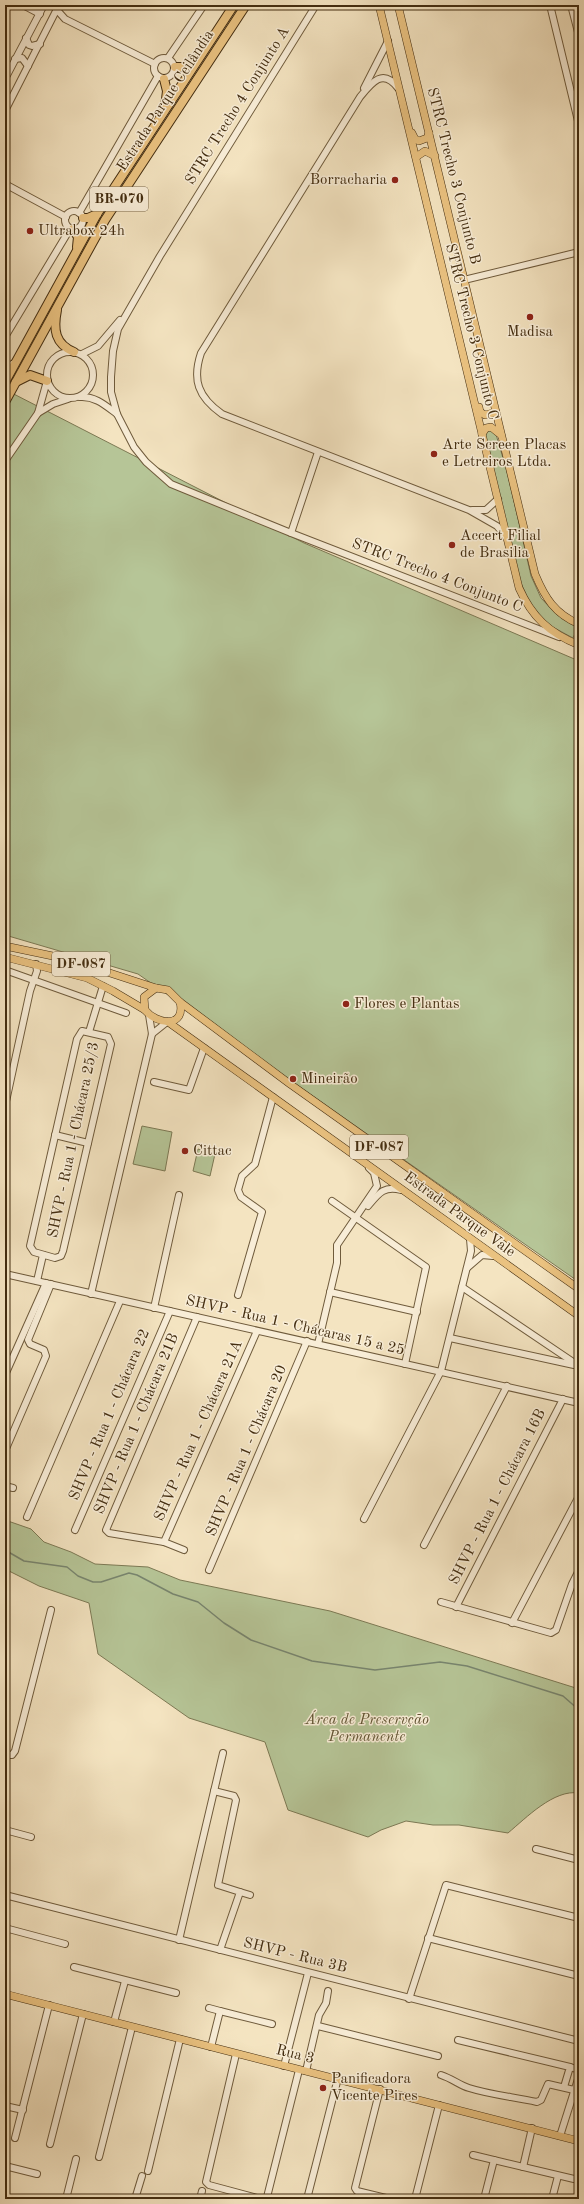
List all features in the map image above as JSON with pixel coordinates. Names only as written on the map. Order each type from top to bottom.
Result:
[{"type":"highway","name":"Estrada Parque Ceilândia","points":[[5,382],[14,363],[97,214],[234,5]]},
{"type":"highway","name":"Estrada Parque Ceilândia","points":[[5,402],[105,220],[246,5]]},
{"type":"highway","points":[[175,67],[184,67],[200,56]]},
{"type":"highway","points":[[161,78],[167,91],[164,111]]},
{"type":"highway","points":[[81,215],[88,218],[97,214]]},
{"type":"highway","points":[[72,229],[78,236],[72,260]]},
{"type":"highway","points":[[59,303],[55,326],[56,336],[61,344],[78,353]]},
{"type":"highway","points":[[14,384],[30,375],[35,375],[47,382]]},
{"type":"main road","name":"STRC Trecho 3 Conjunto B","points":[[398,5],[464,280]]},
{"type":"main road","name":"STRC Trecho 3 Conjunto C","points":[[379,6],[519,588],[526,603],[536,618],[547,628],[577,644]]},
{"type":"main road","points":[[400,92],[415,139],[423,140],[429,133]]},
{"type":"main road","points":[[416,157],[425,151],[435,156]]},
{"type":"main road","name":"STRC Trecho 3 Conjunto C","points":[[464,280],[535,574],[543,594],[562,614],[579,624]]},
{"type":"main road","points":[[469,383],[475,393],[480,412],[484,415],[496,412]]},
{"type":"main road","points":[[482,434],[485,428],[491,427],[502,435]]},
{"type":"main road","points":[[577,644],[579,636]]},
{"type":"main road","name":"DF-087","points":[[5,946],[67,959],[156,988],[168,990],[180,1002]]},
{"type":"main road","name":"DF-087","points":[[5,957],[38,967],[75,974],[103,986],[147,1012],[168,1022]]},
{"type":"main road","points":[[147,1012],[144,997],[148,992],[156,988]]},
{"type":"main road","points":[[168,1022],[175,1020],[180,1014],[180,1002]]},
{"type":"main road","name":"Estrada Parque Vale","points":[[180,1002],[296,1088],[579,1288]]},
{"type":"main road","name":"Estrada Parque Vale","points":[[168,1022],[493,1256],[579,1316]]},
{"type":"main road","name":"Rua 3","points":[[5,1994],[236,2054],[338,2078],[579,2141]]},
{"type":"street","points":[[23,5],[40,14]]},
{"type":"street","points":[[5,79],[44,5]]},
{"type":"street","points":[[161,78],[154,70],[155,64],[159,59],[168,58],[204,5]]},
{"type":"street","name":"STRC Trecho 4 Conjunto A","points":[[128,309],[316,5]]},
{"type":"street","points":[[550,5],[579,125]]},
{"type":"street","points":[[571,5],[579,36]]},
{"type":"street","points":[[5,111],[58,8]]},
{"type":"street","points":[[58,8],[65,19]]},
{"type":"street","points":[[53,18],[65,19],[155,64]]},
{"type":"street","points":[[26,38],[28,45],[32,46],[40,44]]},
{"type":"street","points":[[388,41],[360,96],[201,353],[197,366],[197,381],[202,394],[210,406],[222,414],[469,510],[497,526],[507,538]]},
{"type":"street","points":[[15,59],[22,58],[28,66]]},
{"type":"street","points":[[5,337],[72,229],[80,226],[81,215],[161,78],[172,75],[175,67],[168,58]]},
{"type":"street","points":[[360,96],[373,81],[380,78],[387,78],[393,81],[400,92]]},
{"type":"street","points":[[5,184],[66,217]]},
{"type":"street","points":[[72,229],[65,224],[66,217],[73,212],[81,215]]},
{"type":"street","points":[[464,280],[579,252]]},
{"type":"street","points":[[5,461],[38,413],[47,382],[47,372],[52,360],[61,354],[92,350],[103,342],[128,309]]},
{"type":"street","points":[[117,414],[111,392],[113,351],[118,329],[128,309]]},
{"type":"street","points":[[78,353],[91,366],[93,378],[89,389],[80,397]]},
{"type":"street","points":[[5,368],[14,363]]},
{"type":"street","points":[[47,382],[57,394],[68,399]]},
{"type":"street","points":[[38,413],[53,404],[68,399],[86,396],[102,402],[117,414]]},
{"type":"street","name":"STRC Trecho 4 Conjunto C","points":[[117,414],[134,447],[146,462],[171,484],[291,533],[577,644]]},
{"type":"street","points":[[291,533],[318,452]]},
{"type":"street","points":[[469,510],[486,510],[498,499]]},
{"type":"street","points":[[5,1106],[30,991],[38,967]]},
{"type":"street","points":[[5,970],[34,979],[126,1013]]},
{"type":"street","points":[[89,1032],[103,986]]},
{"type":"street","points":[[91,1294],[152,1034],[147,1012]]},
{"type":"street","points":[[152,1034],[168,1022]]},
{"type":"street","name":"SHVP - Rua 1 - Chácara 25/3","points":[[80,1032],[89,1032],[108,1037],[111,1044],[62,1254],[55,1258],[33,1252],[30,1246],[77,1039],[80,1032]]},
{"type":"street","points":[[154,1082],[189,1090],[204,1048]]},
{"type":"street","points":[[238,1295],[262,1212],[241,1197],[238,1190],[242,1176],[255,1164],[273,1097]]},
{"type":"street","points":[[55,1135],[88,1143]]},
{"type":"street","points":[[366,1164],[374,1174],[379,1188]]},
{"type":"street","points":[[379,1188],[392,1188],[405,1192]]},
{"type":"street","points":[[318,1344],[337,1263],[337,1245],[379,1188]]},
{"type":"street","points":[[154,1308],[180,1195]]},
{"type":"street","points":[[332,1201],[356,1220],[426,1267],[405,1364]]},
{"type":"street","points":[[364,1519],[441,1371],[471,1251],[470,1239]]},
{"type":"street","points":[[471,1251],[479,1258]]},
{"type":"street","name":"SHVP - Rua 1 - Chácara 25/3","points":[[37,1281],[43,1255]]},
{"type":"street","points":[[467,1268],[485,1255],[493,1256]]},
{"type":"street","name":"SHVP - Rua 1 - Chácaras 15 a 25","points":[[5,1274],[579,1403]]},
{"type":"street","points":[[5,1375],[48,1283]]},
{"type":"street","points":[[5,1451],[46,1356],[44,1350],[30,1344],[28,1340],[48,1283]]},
{"type":"street","points":[[462,1287],[578,1366]]},
{"type":"street","points":[[330,1292],[417,1312]]},
{"type":"street","points":[[27,1516],[120,1301]]},
{"type":"street","name":"SHVP - Rua 1 - Chácara 22","points":[[75,1530],[170,1311]]},
{"type":"street","name":"SHVP - Rua 1 - Chácara 21B","points":[[164,1542],[109,1533],[106,1530],[197,1317]]},
{"type":"street","name":"SHVP - Rua 1 - Chácara 21A","points":[[164,1542],[257,1330]]},
{"type":"street","points":[[450,1338],[578,1366]]},
{"type":"street","name":"SHVP - Rua 1 - Chácara 20","points":[[209,1570],[307,1341]]},
{"type":"street","points":[[424,1545],[507,1386]]},
{"type":"street","name":"SHVP - Rua 1 - Chácara 16B","points":[[456,1607],[563,1399]]},
{"type":"street","points":[[5,1486],[13,1488]]},
{"type":"street","points":[[512,1623],[579,1496]]},
{"type":"street","points":[[164,1542],[184,1550]]},
{"type":"street","points":[[441,1602],[547,1633],[556,1630],[572,1584],[579,1570]]},
{"type":"street","points":[[5,1755],[12,1756],[15,1751],[51,1610]]},
{"type":"street","points":[[178,1940],[223,1753]]},
{"type":"street","points":[[214,1791],[234,1796],[236,1800],[218,1885],[250,1894]]},
{"type":"street","points":[[5,1830],[30,1837]]},
{"type":"street","points":[[536,1848],[579,1860]]},
{"type":"street","points":[[409,1999],[444,1887],[448,1885],[579,1918]]},
{"type":"street","points":[[220,1950],[240,1892]]},
{"type":"street","name":"SHVP - Rua 3B","points":[[5,1895],[409,1999],[579,2041]]},
{"type":"street","points":[[5,1928],[65,1944]]},
{"type":"street","points":[[428,1938],[579,1976]]},
{"type":"street","points":[[74,1967],[176,1993]]},
{"type":"street","points":[[284,2066],[308,1973]]},
{"type":"street","points":[[114,2022],[125,1981]]},
{"type":"street","points":[[236,2054],[206,2180],[209,2185],[261,2198],[267,2197],[302,2070],[318,2026],[321,2010],[326,2003],[328,1991]]},
{"type":"street","points":[[15,2138],[49,2005]]},
{"type":"street","points":[[209,2008],[272,2024]]},
{"type":"street","points":[[211,2047],[220,2011]]},
{"type":"street","points":[[50,2144],[83,2014]]},
{"type":"street","points":[[318,2026],[438,2056]]},
{"type":"street","points":[[99,2157],[132,2027]]},
{"type":"street","points":[[148,2171],[180,2039]]},
{"type":"street","points":[[458,2040],[579,2070]]},
{"type":"street","points":[[564,2087],[570,2067]]},
{"type":"street","points":[[441,2075],[453,2078],[467,2088],[537,2102],[542,2100],[546,2085],[574,2090]]},
{"type":"street","points":[[560,2136],[579,2076]]},
{"type":"street","points":[[308,2199],[338,2078]]},
{"type":"street","points":[[380,2089],[355,2188],[357,2191],[390,2199]]},
{"type":"street","points":[[415,2199],[439,2105]]},
{"type":"street","points":[[5,2106],[23,2110]]},
{"type":"street","points":[[523,2167],[532,2128]]},
{"type":"street","points":[[473,2155],[574,2179]]},
{"type":"street","points":[[66,2199],[76,2159]]},
{"type":"street","points":[[484,2199],[494,2160]]},
{"type":"street","points":[[5,2166],[37,2174]]},
{"type":"street","points":[[135,2199],[142,2176]]},
{"type":"street","points":[[552,2199],[558,2176]]},
{"type":"street","points":[[200,2199],[202,2191]]},
{"type":"green space","points":[[6,390],[304,543],[579,661],[579,1282],[138,974],[5,935]]},
{"type":"green space","points":[[488,430],[495,431],[508,475],[531,576],[541,598],[557,615],[578,627],[573,638],[549,625],[531,605],[520,581],[485,434]]},
{"type":"green space","points":[[142,1126],[172,1132],[165,1171],[133,1164]]},
{"type":"green space","points":[[198,1149],[215,1154],[210,1176],[193,1171]]},
{"type":"green space","name":"Área de Preservção Permanente","points":[[5,1520],[31,1529],[44,1542],[71,1552],[95,1564],[148,1567],[180,1580],[330,1611],[579,1689],[579,1793],[560,1795],[550,1800],[508,1833],[459,1825],[433,1825],[406,1821],[381,1830],[368,1837],[288,1810],[265,1742],[189,1718],[98,1654],[89,1603],[39,1586],[5,1569]]},
{"type":"waterway","points":[[5,1550],[24,1561],[67,1567],[78,1576],[93,1582],[101,1582],[129,1573],[137,1575],[173,1594],[198,1602],[224,1623],[251,1640],[312,1661],[375,1670],[440,1662],[467,1666],[563,1696],[579,1710]]},
{"type":"place","name":"Borracharia","points":[[395,180]]},
{"type":"place","name":"Ultrabox 24h","points":[[30,231]]},
{"type":"place","name":"Madisa","points":[[530,317]]},
{"type":"place","name":"Arte Screen Placas e Letreiros Ltda.","points":[[434,454]]},
{"type":"place","name":"Accert Filial de Brasilia","points":[[452,545]]},
{"type":"place","name":"Flores e Plantas","points":[[346,1004]]},
{"type":"place","name":"Mineirão","points":[[293,1079]]},
{"type":"place","name":"Cittac","points":[[185,1151]]},
{"type":"place","name":"Panificadora Vicente Pires","points":[[323,2088]]}]
